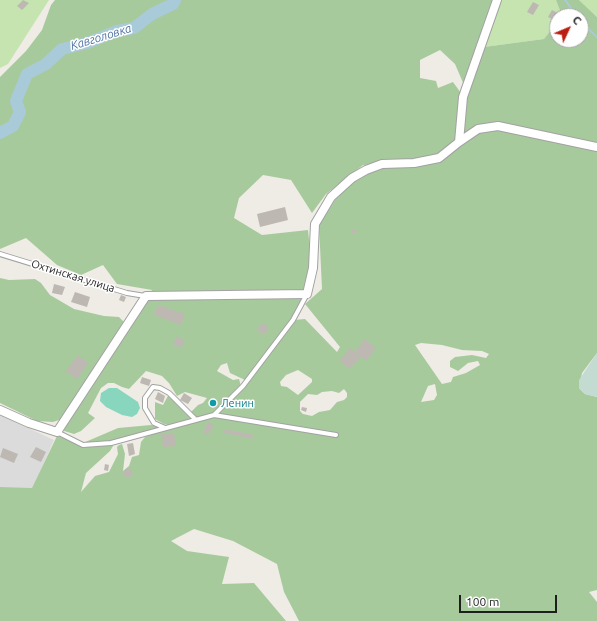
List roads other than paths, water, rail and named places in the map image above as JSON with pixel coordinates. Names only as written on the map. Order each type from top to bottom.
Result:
[{"type":"street","points":[[459,142],[463,96],[497,0]]},
{"type":"street","points":[[0,410],[29,423],[57,432],[146,296],[307,294],[313,268],[315,224],[331,197],[352,178],[366,170],[382,164],[414,164],[439,158],[478,129],[498,126],[525,131],[567,142],[597,147]]},
{"type":"lane","name":"Охтинская улица","points":[[0,254],[126,293],[146,296]]},
{"type":"lane","points":[[57,432],[79,444],[87,445],[122,441],[214,414],[243,386],[293,320],[307,294]]},
{"type":"lane","points":[[165,428],[154,423],[145,408],[145,398],[148,390],[153,387],[160,388],[169,393],[195,420]]},
{"type":"lane","points":[[214,414],[336,435]]},
{"type":"waterway","name":"Кавголовка","points":[[0,133],[13,126],[20,112],[16,101],[27,74],[46,64],[62,49],[87,43],[117,31],[134,28],[152,14],[173,4],[175,0]]},
{"type":"waterway","points":[[565,0],[571,8]]},
{"type":"waterway","points":[[589,30],[597,37]]},
{"type":"place","name":"Ленин","points":[[213,403]]}]
